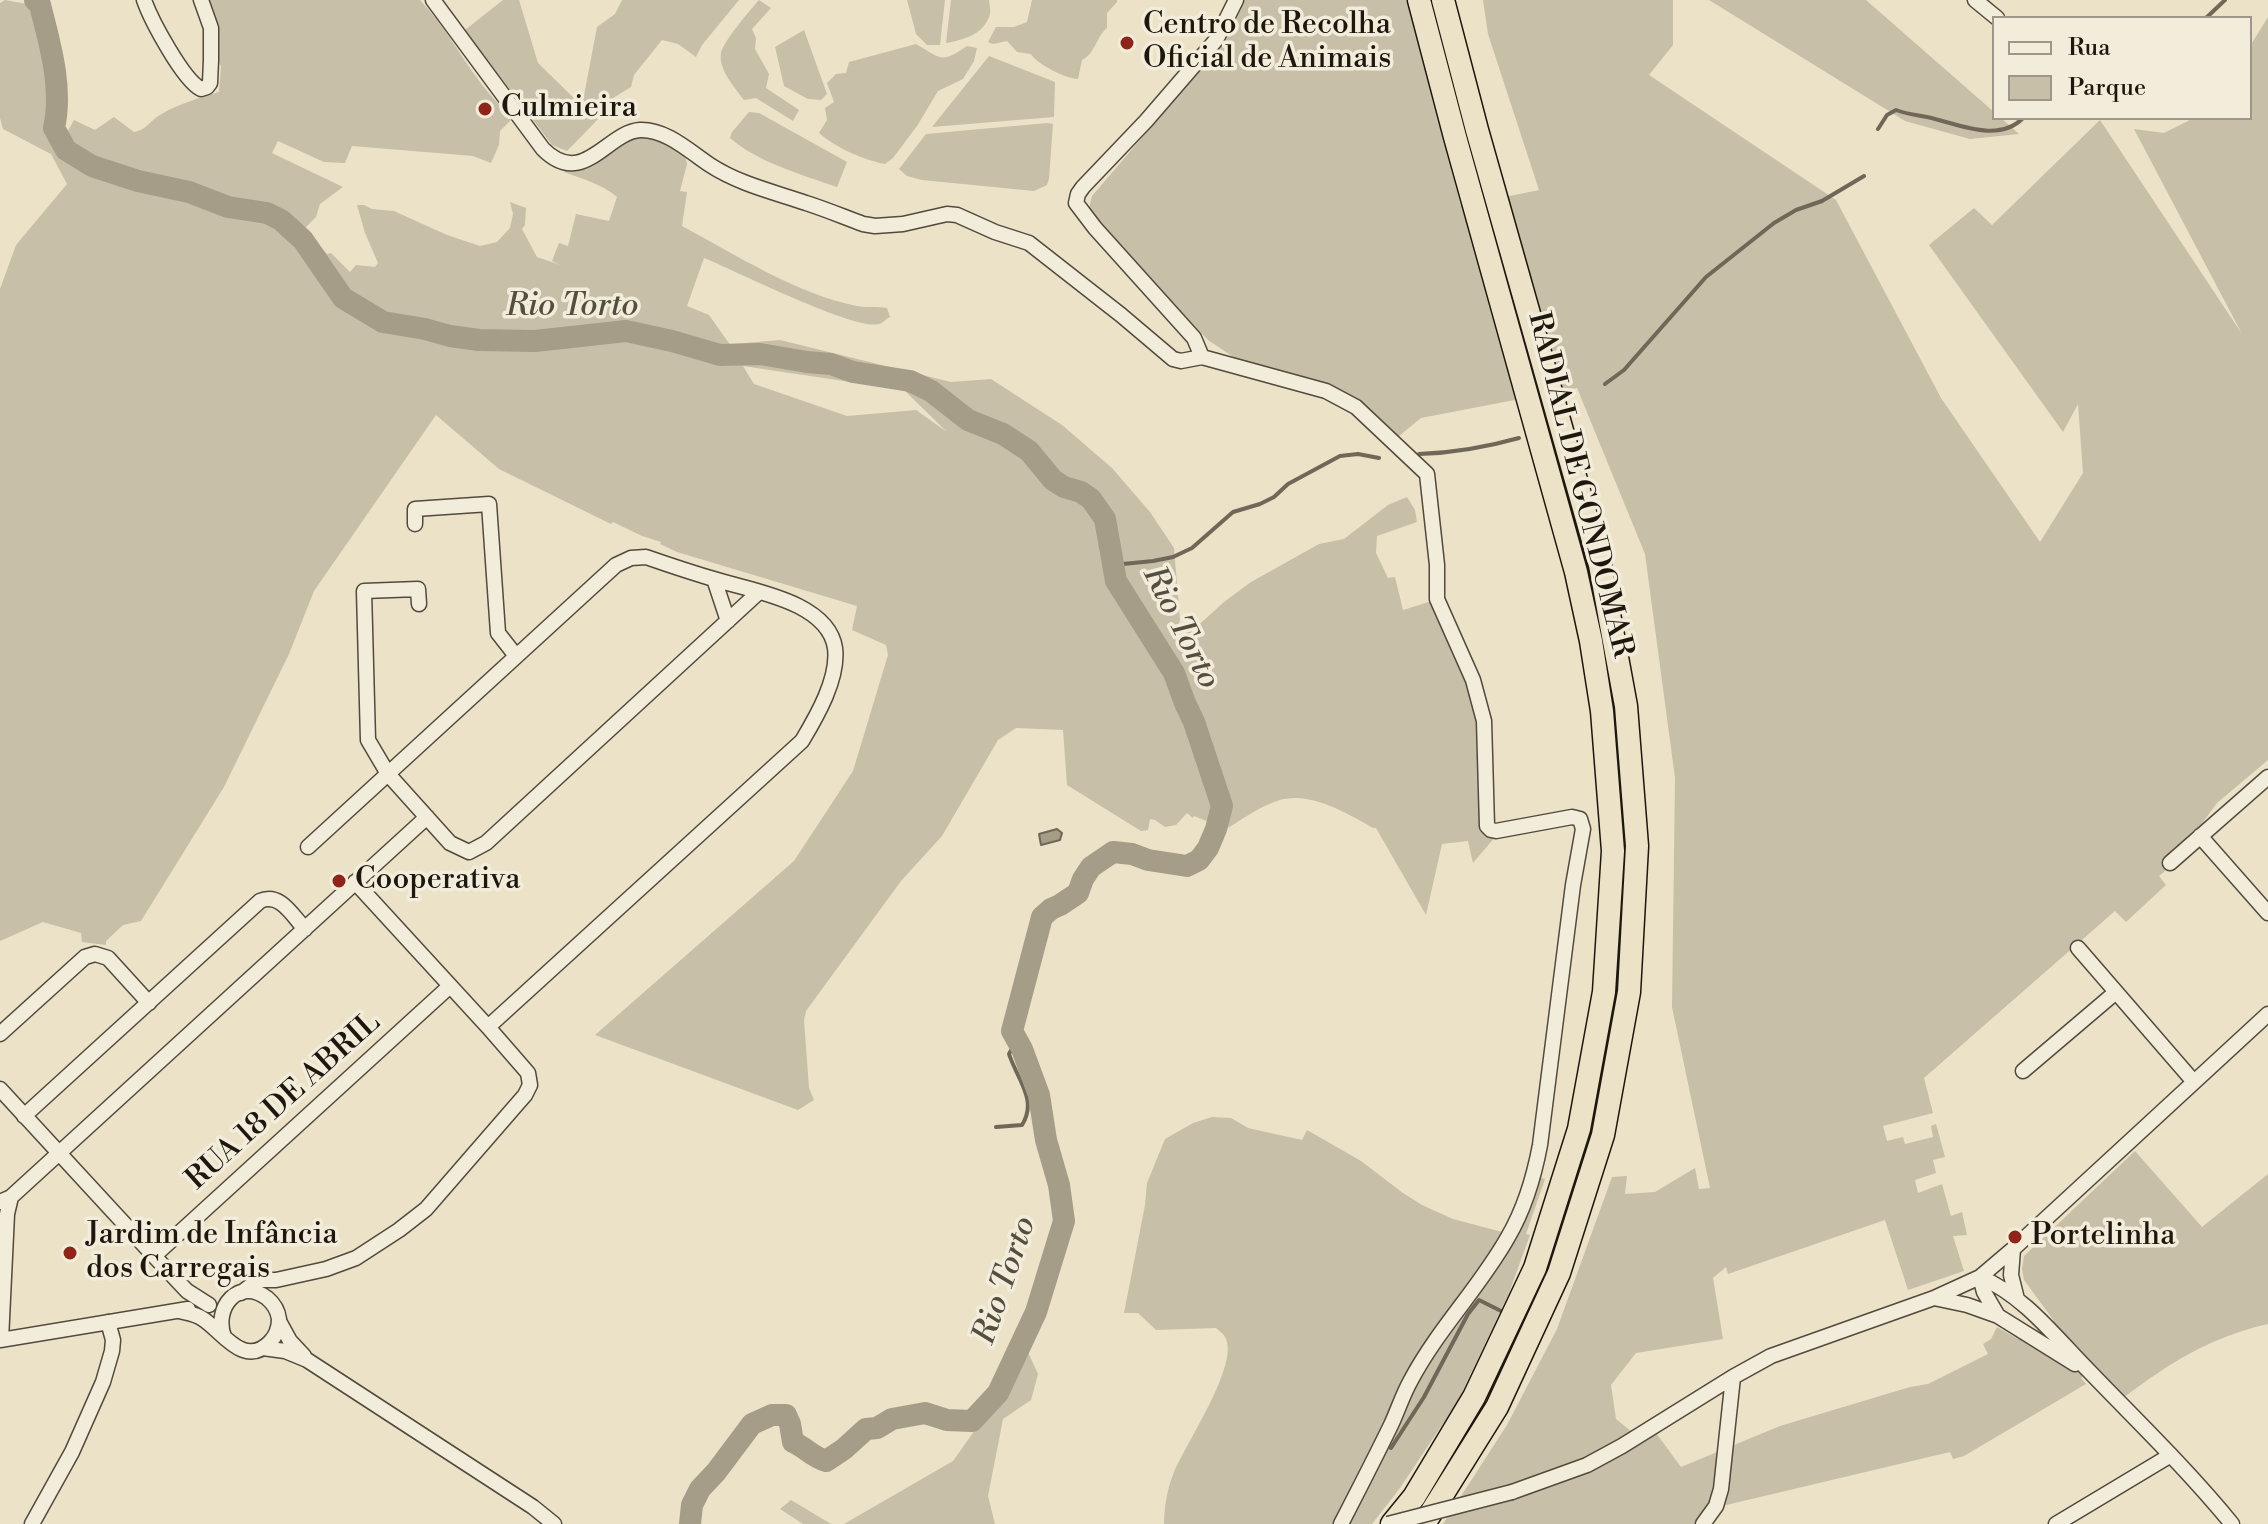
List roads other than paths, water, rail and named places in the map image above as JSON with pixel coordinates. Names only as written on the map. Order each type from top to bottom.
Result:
[{"type":"highway","name":"RADIAL DE GONDOMAR","points":[[1390,1524],[1414,1497],[1474,1397],[1535,1268],[1579,1129],[1604,992],[1613,851],[1602,711],[1576,572],[1419,0]]},
{"type":"highway","name":"RADIAL DE GONDOMAR","points":[[1424,1524],[1497,1407],[1559,1273],[1603,1135],[1629,992],[1637,846],[1626,706],[1600,565],[1443,0]]},
{"type":"street","points":[[144,0],[162,37],[195,86],[201,89],[210,83],[211,49],[211,28],[201,0]]},
{"type":"street","points":[[433,0],[543,149],[556,160],[575,162],[587,159],[639,130],[657,133],[678,143],[713,167],[743,181],[863,224],[903,224],[957,215],[1029,243],[1173,359],[1181,361],[1202,357],[1326,391],[1356,407],[1427,474],[1437,565],[1437,599],[1473,680],[1484,721],[1487,826],[1496,831],[1572,817],[1580,819],[1583,829],[1540,1145],[1530,1189],[1508,1237],[1445,1325],[1411,1380],[1341,1524]]},
{"type":"street","points":[[1202,357],[1194,338],[1076,203],[1083,187],[1146,121],[1216,40],[1236,0]]},
{"type":"street","points":[[1975,0],[1995,16]]},
{"type":"street","points":[[415,524],[415,509],[489,504],[498,633],[516,656]]},
{"type":"street","points":[[308,847],[616,565],[631,558],[646,557],[783,599],[815,617],[827,630],[835,647],[834,669],[820,711],[802,741],[488,1027]]},
{"type":"street","points":[[714,579],[728,621]]},
{"type":"street","points":[[419,604],[418,589],[364,591],[368,740],[388,774],[450,843],[469,852],[486,843],[759,592]]},
{"type":"street","points":[[2170,863],[2268,777]]},
{"type":"street","points":[[307,1360],[290,1341],[271,1301],[251,1292],[179,1311],[1,1340],[3,1236],[7,1214],[5,1199],[427,817]]},
{"type":"street","points":[[2200,836],[2268,913]]},
{"type":"street","points":[[224,1337],[220,1317],[224,1306],[258,1280],[276,1280],[326,1269],[356,1258],[426,1209],[525,1095],[530,1085],[528,1073],[355,882]]},
{"type":"street","points":[[24,1116],[260,901],[269,897],[279,899],[305,929]]},
{"type":"street","points":[[2078,948],[2194,1082]]},
{"type":"street","points":[[0,1034],[85,957],[95,954],[108,958],[149,1003]]},
{"type":"street","name":"RUA 18 DE ABRIL","points":[[154,1256],[450,986]]},
{"type":"street","points":[[2023,1071],[2116,992]]},
{"type":"street","points":[[1390,1524],[1512,1492],[1587,1465],[1771,1356],[1934,1298],[1980,1277],[2268,1014]]},
{"type":"street","points":[[0,1089],[187,1291],[209,1305]]},
{"type":"street","points":[[2013,1249],[2011,1275],[2017,1299]]},
{"type":"street","points":[[1980,1277],[2000,1286],[2017,1299],[2191,1475],[2232,1524]]},
{"type":"street","points":[[1980,1277],[1984,1292],[1998,1316]]},
{"type":"street","points":[[262,1295],[268,1285],[276,1280]]},
{"type":"street","points":[[1934,1298],[1998,1316],[2095,1378]]},
{"type":"street","points":[[179,1311],[203,1319],[242,1350],[263,1348],[285,1351],[307,1360],[533,1507],[554,1524]]},
{"type":"street","points":[[263,1348],[277,1332],[279,1321]]},
{"type":"street","points":[[32,1524],[72,1452],[103,1382],[113,1340],[108,1322]]},
{"type":"street","points":[[1703,1524],[1716,1506],[1721,1489],[1733,1377]]},
{"type":"street","points":[[2056,1524],[2171,1455]]},
{"type":"waterway","name":"Rio Torto","points":[[35,0],[40,5],[54,66],[57,97],[54,128],[66,150],[92,166],[138,181],[189,192],[228,207],[267,213],[281,220],[303,240],[343,298],[383,322],[479,340],[535,341],[626,331],[720,355],[760,354],[831,364],[853,372],[910,381],[931,391],[968,420],[1003,434],[1029,451],[1053,480],[1091,499],[1105,519],[1116,581],[1174,673],[1222,806],[1208,848],[1199,860],[1187,866],[1113,852],[1091,867],[1078,893],[1042,917],[1012,1031],[1039,1095],[1064,1221],[1036,1312],[998,1393],[972,1421],[947,1420],[925,1413],[892,1419],[877,1428],[866,1429],[826,1461],[793,1442],[786,1415],[772,1415],[752,1424],[700,1489],[692,1505],[690,1524]]},
{"type":"waterway","points":[[2208,16],[2225,0]]},
{"type":"waterway","points":[[1878,129],[1887,115],[1896,110],[1976,130],[2002,130],[2020,120]]},
{"type":"waterway","points":[[1605,384],[1624,370],[1706,277],[1774,223],[1796,210],[1822,201],[1864,176]]},
{"type":"waterway","points":[[1419,454],[1469,449],[1519,438]]},
{"type":"waterway","points":[[1113,565],[1173,557],[1192,548],[1233,512],[1274,497],[1288,484],[1340,456],[1358,454],[1379,458]]},
{"type":"waterway","points":[[996,1127],[1022,1125],[1026,1116],[1027,1098],[1009,1054],[1019,1043]]},
{"type":"waterway","points":[[1391,1448],[1479,1300],[1501,1311]]},
{"type":"place","name":"Centro de Recolha Oficial de Animais","points":[[1127,43]]},
{"type":"place","name":"Culmieira","points":[[485,109]]},
{"type":"place","name":"Cooperativa","points":[[339,881]]},
{"type":"place","name":"Portelinha","points":[[2015,1237]]},
{"type":"place","name":"Jardim de Infância dos Carregais","points":[[70,1253]]}]
